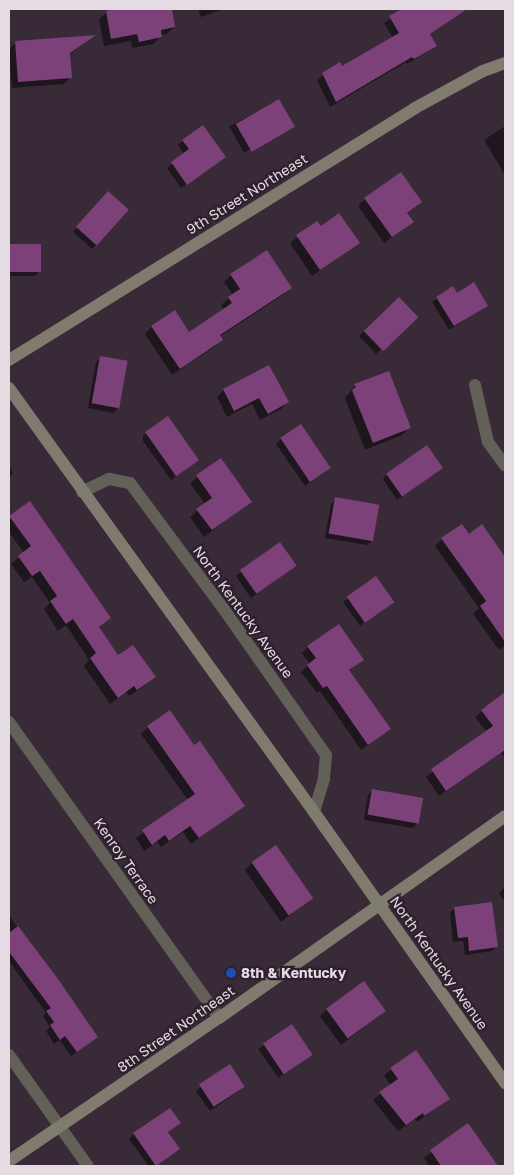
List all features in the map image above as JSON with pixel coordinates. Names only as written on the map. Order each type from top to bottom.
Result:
[{"type":"street","name":"9th Street Northeast","points":[[9,360],[415,108],[483,71],[505,63]]},
{"type":"street","points":[[475,385],[488,442],[505,466]]},
{"type":"street","name":"North Kentucky Avenue","points":[[9,388],[314,812],[505,1083]]},
{"type":"street","name":"North Kentucky Avenue","points":[[82,492],[109,479],[130,483],[223,608],[326,755],[324,779],[314,812]]},
{"type":"street","name":"Kenroy Terrace","points":[[9,722],[219,1018]]},
{"type":"street","name":"8th Street Northeast","points":[[9,1161],[219,1018],[505,816]]},
{"type":"street","points":[[9,1055],[88,1166]]},
{"type":"building","points":[[118,9],[172,9],[175,27],[161,30],[162,37],[139,42],[137,34],[111,39],[106,11]]},
{"type":"building","points":[[402,9],[467,9],[430,34],[437,46],[414,59],[412,57],[336,102],[322,73],[340,62],[342,66],[399,33],[389,16]]},
{"type":"building","points":[[96,35],[70,53],[72,78],[18,82],[15,41]]},
{"type":"building","points":[[279,99],[295,127],[252,152],[236,124]]},
{"type":"building","points":[[203,125],[226,157],[187,185],[171,162],[189,149],[182,140]]},
{"type":"building","points":[[401,172],[422,202],[407,213],[414,222],[392,237],[364,198]]},
{"type":"building","points":[[108,191],[129,210],[97,245],[76,227]]},
{"type":"building","points":[[339,213],[360,243],[320,270],[296,235],[317,221],[321,226]]},
{"type":"building","points":[[9,244],[41,244],[41,272],[9,272]]},
{"type":"building","points":[[267,250],[292,288],[220,335],[223,340],[180,369],[151,326],[175,310],[189,332],[232,303],[228,297],[240,289],[230,274]]},
{"type":"building","points":[[474,282],[488,306],[454,326],[436,297],[453,286],[457,293]]},
{"type":"building","points":[[399,297],[418,317],[383,351],[364,331]]},
{"type":"building","points":[[100,356],[128,361],[119,408],[92,403]]},
{"type":"building","points":[[269,365],[289,402],[268,414],[259,398],[234,411],[223,389]]},
{"type":"building","points":[[389,371],[411,428],[373,443],[352,390],[356,387],[354,384]]},
{"type":"building","points":[[168,416],[199,460],[176,476],[145,432]]},
{"type":"building","points":[[301,424],[331,468],[310,482],[280,438]]},
{"type":"building","points":[[427,445],[443,468],[402,497],[386,474]]},
{"type":"building","points":[[221,458],[252,502],[212,530],[196,509],[212,498],[196,475]]},
{"type":"building","points":[[335,497],[379,505],[373,541],[329,533]]},
{"type":"building","points":[[30,501],[111,618],[99,627],[118,655],[133,645],[156,677],[137,690],[134,686],[118,698],[90,658],[96,653],[73,619],[66,624],[50,601],[57,596],[40,571],[32,576],[18,556],[31,546],[9,516]]},
{"type":"building","points":[[462,524],[469,534],[482,524],[505,557],[505,642],[480,606],[486,601],[441,538]]},
{"type":"building","points":[[280,542],[297,566],[256,594],[240,570]]},
{"type":"building","points":[[376,576],[394,602],[365,623],[347,597]]},
{"type":"building","points":[[339,624],[364,660],[349,670],[391,729],[368,745],[327,686],[323,688],[307,665],[316,658],[307,646]]},
{"type":"building","points":[[505,692],[505,750],[446,791],[431,769],[493,726],[481,710]]},
{"type":"building","points":[[170,710],[194,745],[200,741],[245,806],[199,838],[190,826],[169,841],[165,835],[152,845],[142,830],[195,794],[147,726]]},
{"type":"building","points":[[372,789],[423,798],[419,824],[367,815]]},
{"type":"building","points":[[276,845],[313,898],[289,915],[251,862]]},
{"type":"building","points":[[492,902],[498,947],[469,951],[468,937],[458,938],[454,907]]},
{"type":"building","points":[[18,926],[98,1037],[77,1052],[65,1036],[60,1040],[50,1025],[54,1022],[46,1011],[51,1008],[9,952],[9,933]]},
{"type":"building","points":[[364,981],[386,1011],[348,1039],[326,1009]]},
{"type":"building","points":[[292,1024],[313,1055],[284,1074],[263,1044]]},
{"type":"building","points":[[416,1050],[450,1099],[424,1116],[423,1113],[406,1125],[379,1092],[398,1079],[390,1068]]},
{"type":"building","points":[[230,1064],[245,1087],[214,1107],[199,1084]]},
{"type":"building","points":[[170,1108],[181,1123],[168,1132],[180,1149],[156,1166],[133,1133]]},
{"type":"building","points":[[468,1123],[498,1166],[441,1166],[430,1150]]},
{"type":"place","name":"8th & Kentucky","points":[[231,973]]}]
